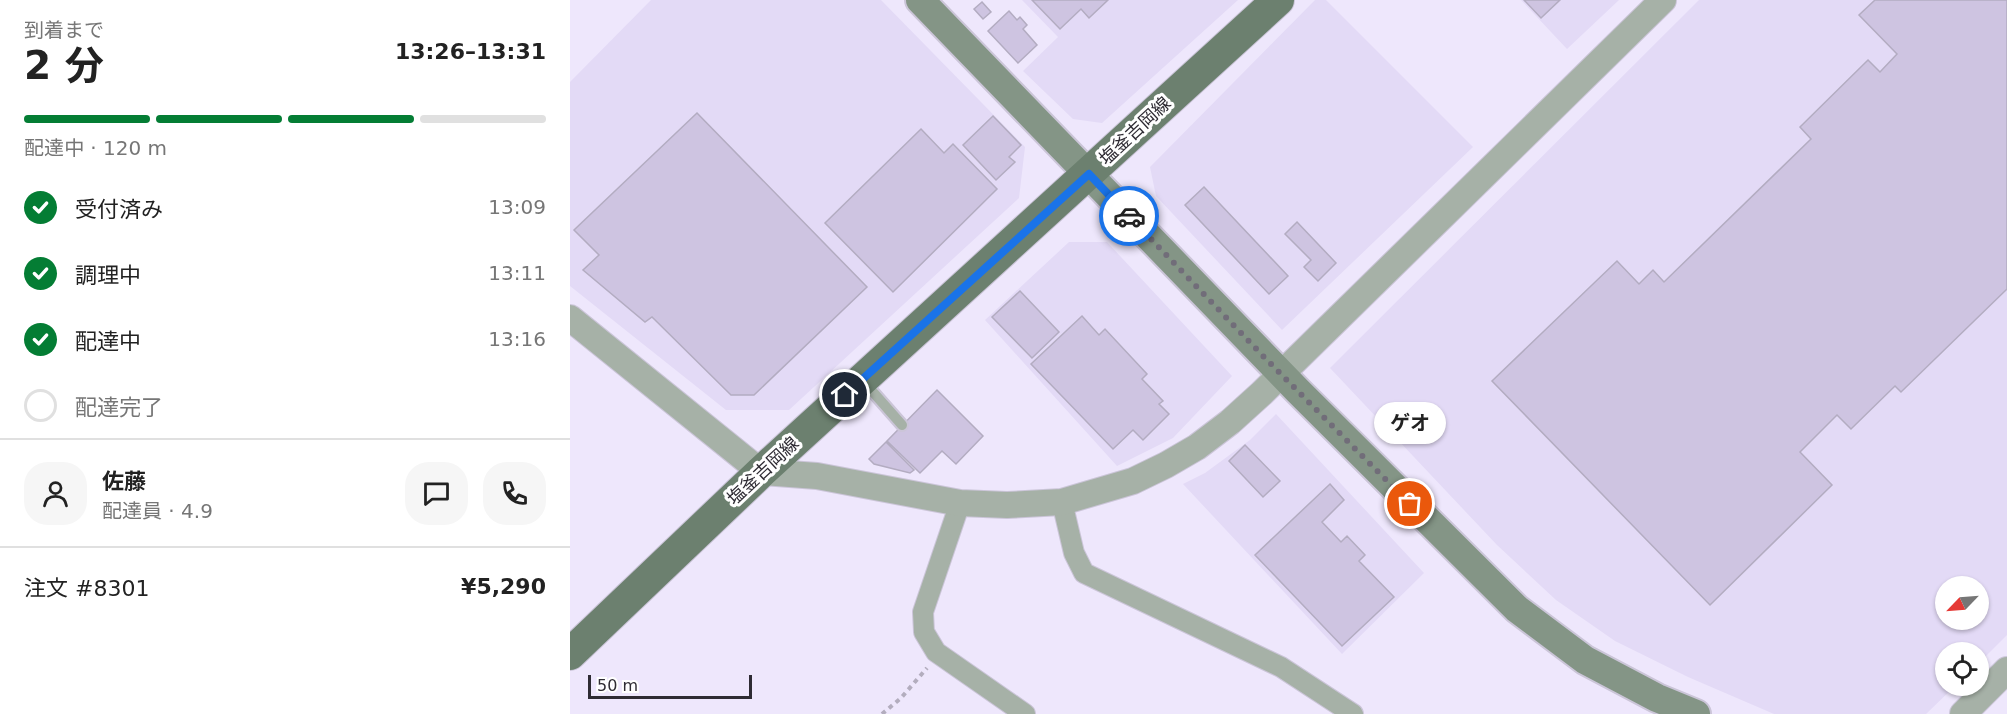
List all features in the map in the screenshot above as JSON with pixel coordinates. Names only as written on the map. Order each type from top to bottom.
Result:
[{"type":"main road","points":[[920,0],[1281,374],[1517,609],[1651,706],[1696,714]]},
{"type":"main road","name":"塩釜吉岡線","points":[[570,654],[761,472],[1278,0]]},
{"type":"street","points":[[570,318],[761,472],[817,476],[960,503],[1007,505],[1062,502],[1133,481],[1197,447],[1230,422],[1663,0]]},
{"type":"street","points":[[1062,502],[1074,553],[1084,573],[1281,667],[1353,714]]},
{"type":"street","points":[[960,503],[923,612],[924,632],[936,652],[1025,714]]},
{"type":"street","points":[[1963,714],[2007,670]]},
{"type":"lane","points":[[862,380],[902,425]]},
{"type":"path","points":[[882,714],[901,698],[939,654]]},
{"type":"shaded area","points":[[651,0],[881,0],[1025,147],[1019,198],[789,410],[726,410],[570,286],[570,82]]},
{"type":"shaded area","points":[[1022,0],[1238,0],[1102,123],[1073,119],[1023,71],[1058,37]]},
{"type":"shaded area","points":[[1315,0],[1326,0],[1473,147],[1282,330],[1156,196],[1150,167]]},
{"type":"shaded area","points":[[1521,0],[1619,0],[1567,49]]},
{"type":"shaded area","points":[[1699,0],[2007,0],[2007,635],[1989,653],[1989,642],[1935,642],[1935,696],[1945,696],[1926,714],[1774,714],[1688,677],[1615,641],[1556,600],[1497,545],[1330,368]]},
{"type":"shaded area","points":[[1069,242],[1107,242],[1232,376],[1173,438],[1117,466],[985,320]]},
{"type":"shaded area","points":[[1276,414],[1424,573],[1342,654],[1183,484],[1205,473],[1250,440]]},
{"type":"building","points":[[1032,0],[1108,0],[1089,18],[1081,9],[1060,29]]},
{"type":"building","points":[[1524,0],[1560,0],[1541,18]]},
{"type":"building","points":[[1875,0],[2007,0],[2007,289],[1901,392],[1895,386],[1851,429],[1837,415],[1800,452],[1832,485],[1710,605],[1492,381],[1617,261],[1639,284],[1653,270],[1664,282],[1811,139],[1800,127],[1868,60],[1880,72],[1897,54],[1859,15]]},
{"type":"building","points":[[982,2],[991,12],[983,19],[974,9]]},
{"type":"building","points":[[1009,11],[1017,20],[1020,17],[1027,25],[1023,29],[1037,45],[1018,63],[988,31]]},
{"type":"building","points":[[697,113],[867,287],[754,395],[731,395],[652,317],[645,322],[583,270],[599,255],[574,230]]},
{"type":"building","points":[[993,116],[1021,145],[1009,157],[1015,162],[996,180],[963,145]]},
{"type":"building","points":[[921,129],[944,153],[953,144],[997,189],[893,292],[825,223]]},
{"type":"building","points":[[1204,187],[1288,276],[1269,294],[1185,205]]},
{"type":"building","points":[[1297,222],[1336,263],[1318,281],[1304,267],[1311,260],[1285,234]]},
{"type":"building","points":[[1020,291],[1059,332],[1032,358],[992,317]]},
{"type":"building","points":[[1082,316],[1099,335],[1105,329],[1147,374],[1142,379],[1163,401],[1159,404],[1169,414],[1143,440],[1133,430],[1113,449],[1031,364]]},
{"type":"building","points":[[937,390],[983,436],[956,464],[942,451],[920,473],[887,441]]},
{"type":"building","points":[[886,442],[914,470],[910,473],[874,464],[869,459]]},
{"type":"building","points":[[1245,445],[1280,481],[1263,497],[1229,461]]},
{"type":"building","points":[[1330,484],[1344,500],[1322,522],[1341,542],[1347,536],[1365,555],[1359,561],[1394,597],[1342,646],[1255,555]]},
{"type":"way so far","points":[[1129,216],[1264,357],[1410,504]]},
{"type":"place","name":"ゲオ","points":[[1410,504]]},
{"type":"route","points":[[845,395],[1089,174],[1129,216]]}]
